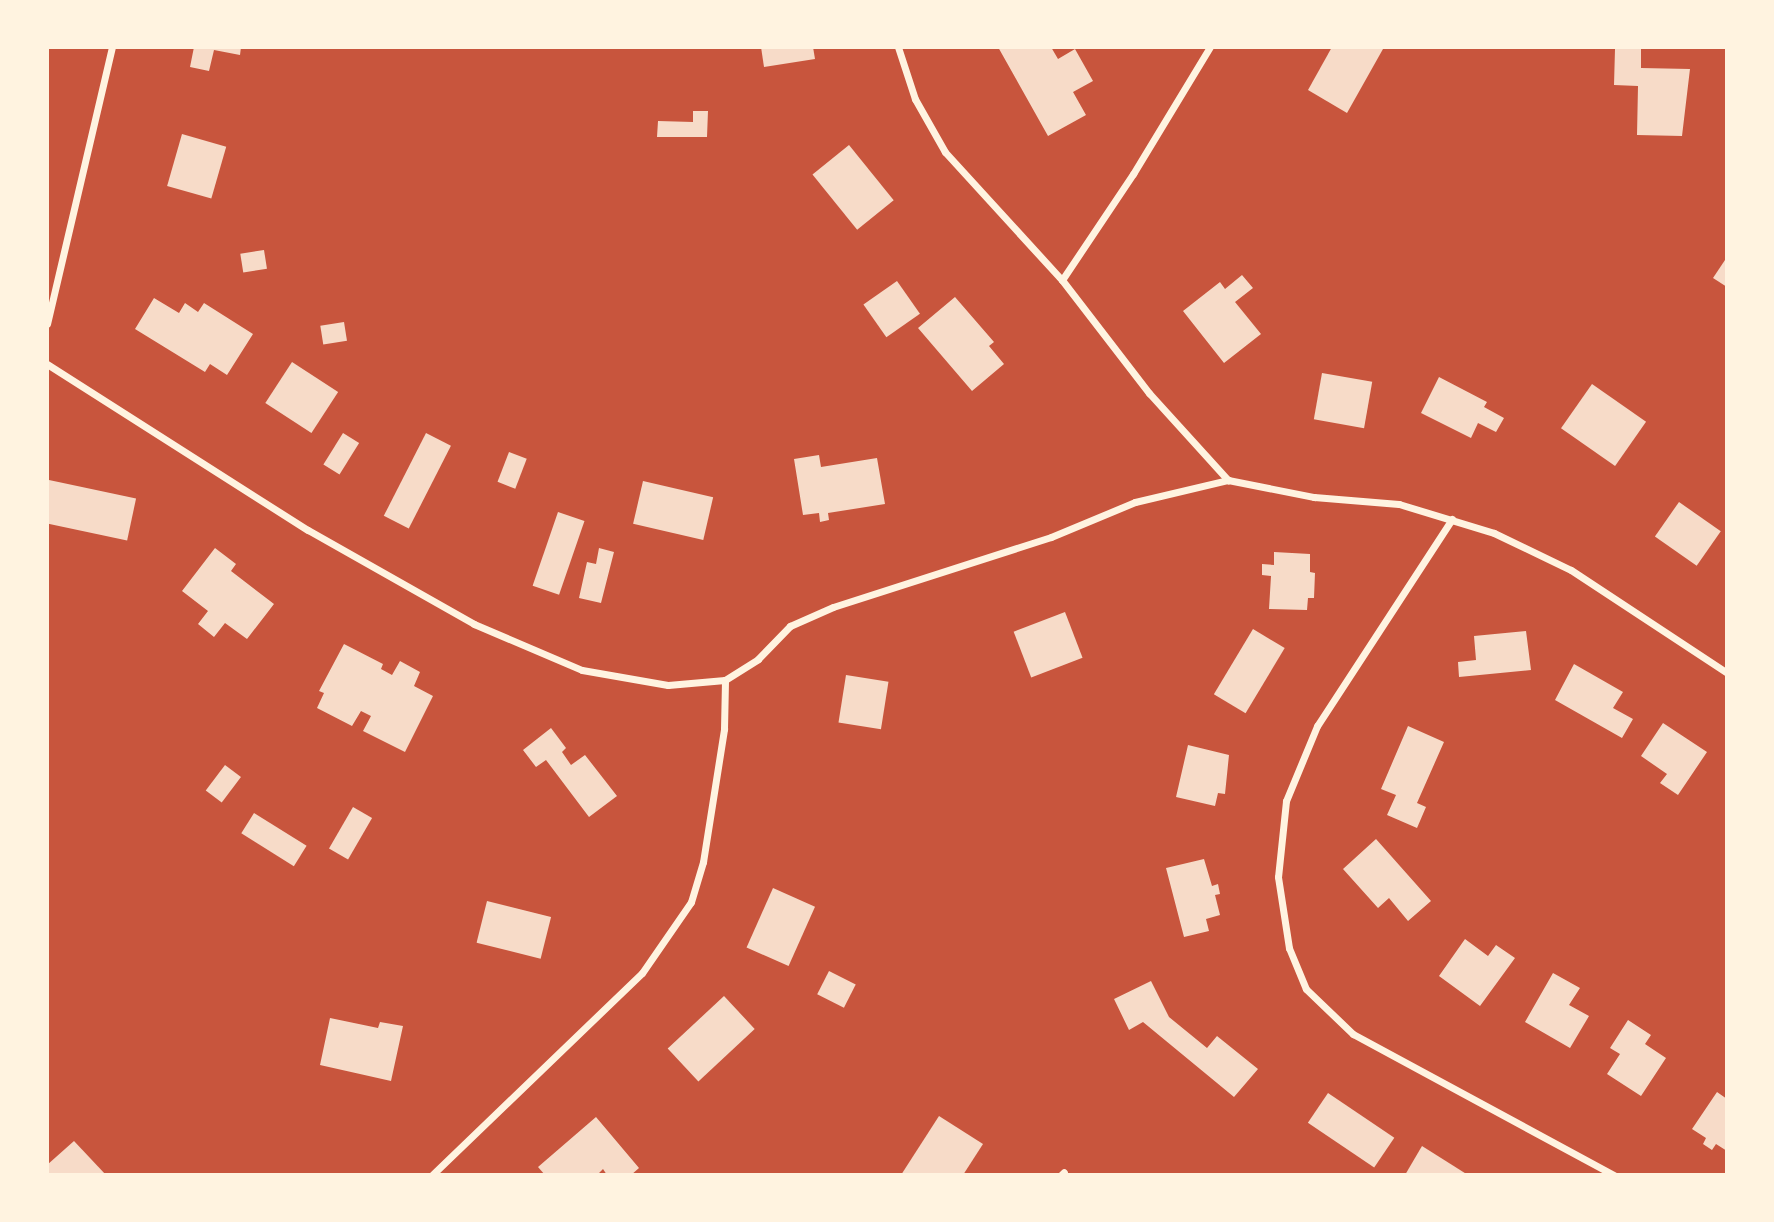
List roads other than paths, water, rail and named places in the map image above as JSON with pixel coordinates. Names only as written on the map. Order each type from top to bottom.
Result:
[{"type":"street","points":[[47,324],[112,47]]},
{"type":"street","points":[[898,47],[915,99],[945,152],[1062,280],[1149,393],[1228,480]]},
{"type":"street","points":[[1062,280],[1133,174],[1210,47]]},
{"type":"street","points":[[47,364],[308,530],[517,644],[594,672],[668,685],[725,680],[758,659],[790,626],[833,607],[1051,537],[1135,502],[1228,480],[1314,497],[1399,504],[1452,519],[1571,570],[1727,673]]},
{"type":"street","points":[[1452,519],[1317,726],[1286,801],[1278,877],[1289,948],[1306,989],[1353,1034],[1614,1175]]},
{"type":"street","points":[[432,1175],[642,973],[691,902],[706,849],[724,729],[725,680]]}]
